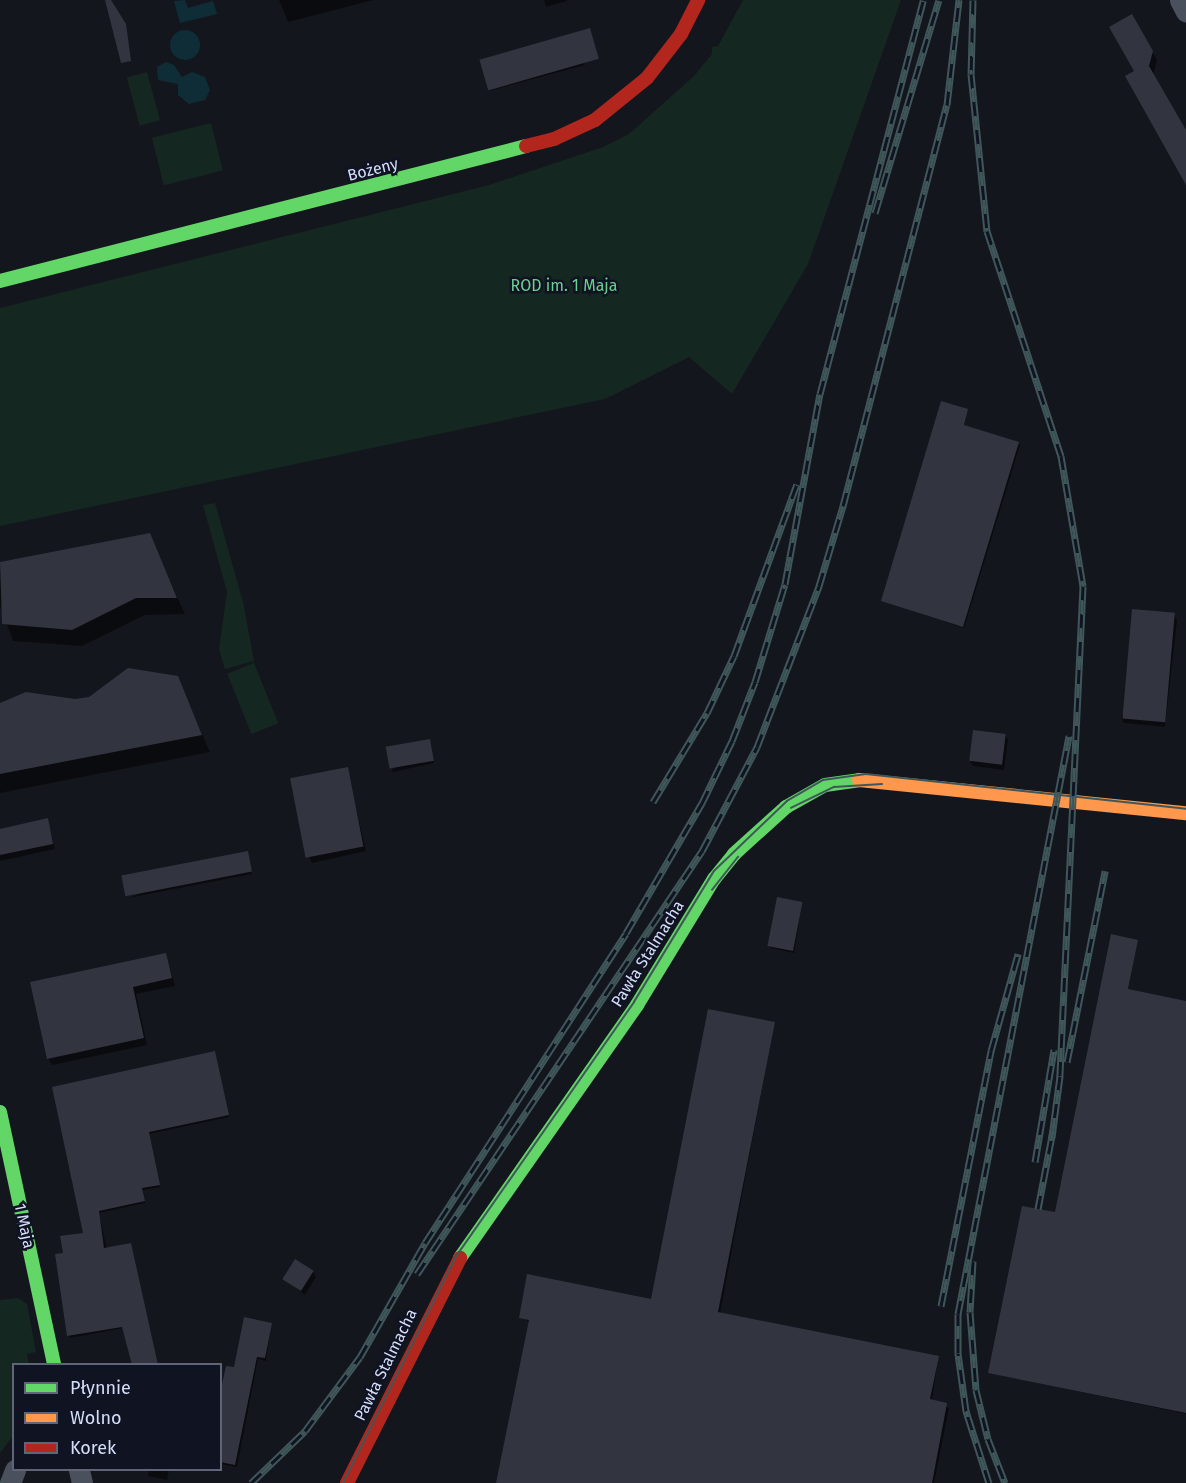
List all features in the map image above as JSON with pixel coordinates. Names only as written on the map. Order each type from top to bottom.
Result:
[{"type":"street","name":"Bożeny","points":[[0,281],[554,139],[595,120],[647,78],[681,34],[698,0]]},
{"type":"street","points":[[1180,0],[1186,12]]},
{"type":"street","name":"Pawła Stalmacha","points":[[347,1483],[458,1261],[632,1012],[714,879],[738,851],[786,807],[825,785],[868,779],[1186,813]]},
{"type":"street","name":"1 Maja","points":[[0,1112],[54,1363]]},
{"type":"street","name":"1 Maja","points":[[40,1305],[44,1363]]},
{"type":"green space","name":"ROD im. 1 Maja","points":[[743,0],[901,0],[808,264],[732,394],[689,357],[605,399],[0,526],[0,308],[489,185],[603,147],[629,134],[694,76],[712,54],[712,47],[718,46]]},
{"type":"green space","points":[[147,72],[160,120],[140,126],[127,77]]},
{"type":"green space","points":[[211,123],[223,171],[164,185],[152,138]]},
{"type":"green space","points":[[215,503],[243,602],[254,661],[225,669],[219,649],[227,592],[203,505]]},
{"type":"green space","points":[[254,663],[278,723],[251,734],[227,674]]},
{"type":"green space","points":[[18,1298],[27,1304],[36,1352],[27,1354],[29,1363],[12,1363],[12,1437],[0,1453],[0,1300]]},
{"type":"water","points":[[185,0],[188,8],[213,1],[217,14],[180,23],[174,1]]},
{"type":"water","points":[[185,30],[191,31],[199,39],[199,51],[191,59],[185,60],[179,59],[171,51],[170,45],[171,39],[179,31]]},
{"type":"water","points":[[166,62],[174,65],[182,77],[192,72],[205,77],[210,90],[205,100],[189,104],[178,95],[178,84],[158,80],[157,67]]},
{"type":"building","points":[[105,0],[111,0],[126,24],[131,61],[121,63]]},
{"type":"building","points":[[1132,14],[1153,51],[1149,66],[1186,130],[1186,185],[1125,76],[1134,71],[1109,27]]},
{"type":"building","points":[[590,28],[599,59],[488,90],[479,60]]},
{"type":"building","points":[[941,401],[968,409],[964,425],[1019,442],[963,627],[881,601]]},
{"type":"building","points":[[150,533],[177,598],[136,598],[72,630],[2,624],[0,562]]},
{"type":"building","points":[[1132,609],[1175,613],[1165,722],[1122,719]]},
{"type":"building","points":[[128,668],[178,676],[202,735],[0,774],[0,703],[26,692],[75,699],[89,697]]},
{"type":"building","points":[[973,730],[1006,734],[1002,765],[969,761]]},
{"type":"building","points":[[430,739],[434,761],[390,768],[386,747]]},
{"type":"building","points":[[348,767],[363,847],[306,858],[290,778]]},
{"type":"building","points":[[48,818],[53,844],[0,855],[0,829]]},
{"type":"building","points":[[248,851],[252,872],[125,896],[121,876]]},
{"type":"building","points":[[777,897],[803,902],[793,951],[767,946]]},
{"type":"building","points":[[1111,934],[1138,940],[1128,989],[1186,1001],[1186,1413],[988,1373],[1022,1206],[1055,1212]]},
{"type":"building","points":[[166,953],[172,978],[133,987],[144,1038],[47,1059],[30,982]]},
{"type":"building","points":[[708,1009],[775,1022],[718,1312],[939,1356],[930,1399],[947,1403],[932,1483],[496,1483],[529,1320],[519,1318],[527,1274],[651,1299]]},
{"type":"building","points":[[215,1051],[229,1115],[149,1132],[160,1185],[142,1188],[145,1201],[99,1211],[104,1248],[131,1243],[158,1363],[131,1363],[122,1327],[67,1336],[55,1254],[63,1253],[60,1236],[83,1233],[52,1087]]},
{"type":"building","points":[[295,1259],[314,1271],[301,1291],[282,1279]]},
{"type":"building","points":[[244,1317],[272,1323],[265,1358],[257,1357],[235,1465],[222,1462],[222,1384],[226,1366],[234,1367]]},
{"type":"tram line","points":[[343,1483],[455,1258],[634,1002],[714,871],[787,801],[823,780],[866,774],[1186,809]]},
{"type":"tram line","points":[[791,808],[834,787],[882,784]]},
{"type":"tram line","points":[[712,890],[738,857]]},
{"type":"railway","points":[[251,1483],[305,1431],[360,1357],[425,1243],[626,933],[702,803],[732,741],[755,682],[785,584],[820,394],[923,0]]},
{"type":"railway","points":[[875,213],[939,0]]},
{"type":"railway","points":[[417,1274],[702,851],[757,747],[819,586],[843,506],[947,105],[959,0]]},
{"type":"railway","points":[[973,0],[971,74],[987,231],[1061,456],[1083,586],[1060,1076],[1052,1137]]},
{"type":"railway","points":[[653,802],[707,713],[734,656],[797,484]]},
{"type":"railway","points":[[989,1483],[966,1411],[958,1353],[958,1314],[1069,736]]},
{"type":"railway","points":[[1067,1062],[1105,871]]},
{"type":"railway","points":[[941,1306],[991,1051],[1018,954]]},
{"type":"railway","points":[[1035,1162],[1054,1050]]},
{"type":"railway","points":[[1038,1209],[1053,1130]]},
{"type":"railway","points":[[973,1261],[970,1312],[976,1390],[988,1439],[1005,1483]]},
{"type":"traffic: fast","points":[[0,281],[526,146]]},
{"type":"traffic: fast","points":[[460,1258],[637,1005],[714,879],[734,854],[786,807],[825,785],[859,780]]},
{"type":"traffic: fast","points":[[0,1112],[54,1363]]},
{"type":"traffic: slow","points":[[859,780],[1186,813]]},
{"type":"traffic: jam","points":[[526,146],[554,139],[595,120],[647,78],[681,34],[698,0]]},
{"type":"traffic: jam","points":[[347,1483],[460,1258]]}]
